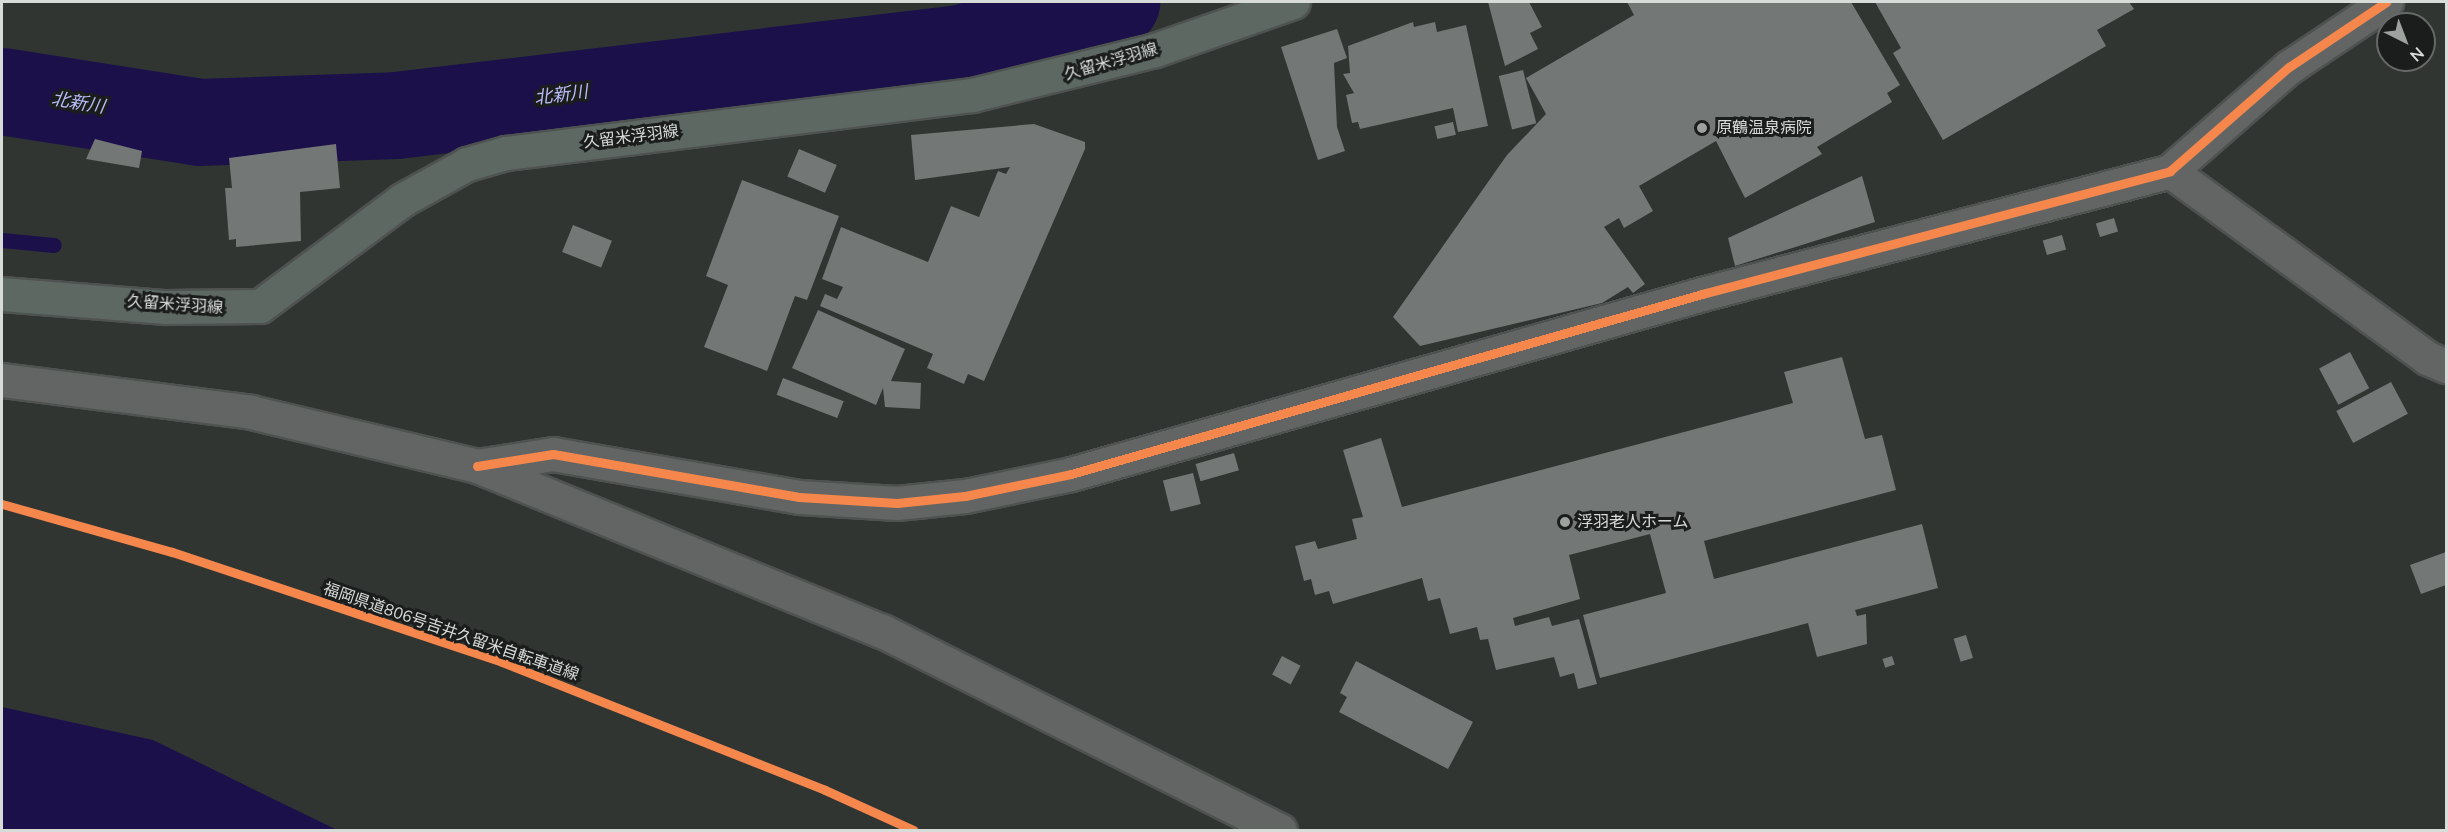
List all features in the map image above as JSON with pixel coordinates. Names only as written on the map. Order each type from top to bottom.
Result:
[{"type":"main road","name":"久留米浮羽線","points":[[2,294],[165,307],[260,306],[402,200],[467,164],[506,153],[972,95],[1155,50],[1293,2]]},
{"type":"street","points":[[477,466],[553,454],[799,497],[897,503],[965,496],[1071,474],[1702,294],[2170,171],[2289,67],[2386,2]]},
{"type":"street","points":[[2170,171],[2427,358],[2446,366]]},
{"type":"street","points":[[2,380],[251,412],[477,466],[882,631],[1280,831]]},
{"type":"shaded area","points":[[2,707],[153,740],[337,830],[2,830]]},
{"type":"building","points":[[1488,2],[1529,2],[1542,27],[1530,33],[1538,49],[1505,66]]},
{"type":"building","name":"原鶴温泉病院","points":[[1627,2],[1851,2],[1900,85],[1887,93],[1892,102],[1817,147],[1822,154],[1745,198],[1716,141],[1639,186],[1653,211],[1624,228],[1619,218],[1604,227],[1645,284],[1633,293],[1628,287],[1602,303],[1420,346],[1393,317],[1507,155],[1546,114],[1526,78],[1634,15]]},
{"type":"building","points":[[1875,2],[2129,2],[2134,9],[2097,30],[2106,46],[1943,140],[1893,53],[1901,48]]},
{"type":"building","points":[[1413,22],[1414,27],[1435,22],[1437,32],[1466,25],[1488,126],[1458,132],[1453,108],[1360,129],[1358,122],[1352,123],[1346,95],[1354,93],[1343,74],[1350,73],[1348,46]]},
{"type":"building","points":[[1337,29],[1347,58],[1334,63],[1337,127],[1345,151],[1318,160],[1281,47]]},
{"type":"building","points":[[1523,70],[1536,123],[1512,129],[1499,76]]},
{"type":"building","points":[[1453,122],[1456,135],[1437,139],[1434,126]]},
{"type":"building","points":[[1034,124],[1085,142],[1085,149],[984,381],[968,374],[964,384],[927,368],[933,354],[820,306],[825,294],[837,299],[843,287],[822,279],[841,227],[928,262],[951,206],[979,217],[998,171],[1006,174],[1010,167],[915,180],[911,135]]},
{"type":"building","points":[[95,139],[142,151],[139,168],[86,159]]},
{"type":"building","points":[[336,144],[340,188],[300,192],[301,241],[236,247],[236,239],[229,240],[225,188],[232,188],[229,158]]},
{"type":"building","points":[[799,149],[837,165],[825,193],[787,177]]},
{"type":"building","points":[[1862,176],[1875,222],[1735,266],[1728,238]]},
{"type":"building","points":[[742,180],[839,216],[807,300],[795,296],[767,371],[704,347],[728,285],[706,276]]},
{"type":"building","points":[[2114,218],[2118,231],[2100,237],[2096,224]]},
{"type":"building","points":[[573,225],[612,241],[601,268],[562,252]]},
{"type":"building","points":[[2062,235],[2066,249],[2047,255],[2043,241]]},
{"type":"building","points":[[818,310],[905,349],[891,381],[921,383],[920,409],[885,407],[883,388],[876,405],[792,368]]},
{"type":"building","points":[[2350,352],[2369,388],[2338,405],[2319,368]]},
{"type":"building","name":"浮羽老人ホーム","points":[[1842,357],[1865,439],[1882,435],[1896,490],[1704,541],[1714,579],[1922,524],[1938,588],[1855,610],[1857,616],[1866,614],[1867,644],[1817,657],[1808,623],[1600,678],[1583,615],[1666,593],[1650,534],[1569,555],[1580,599],[1513,618],[1515,626],[1549,617],[1552,626],[1579,619],[1597,684],[1578,689],[1574,673],[1560,677],[1554,657],[1496,670],[1488,639],[1480,640],[1477,627],[1450,634],[1440,598],[1428,601],[1422,578],[1333,604],[1329,591],[1315,595],[1311,579],[1304,581],[1295,546],[1315,541],[1318,549],[1357,539],[1352,519],[1363,517],[1343,450],[1381,438],[1402,507],[1793,403],[1784,372]]},
{"type":"building","points":[[783,378],[844,401],[837,418],[777,395]]},
{"type":"building","points":[[2391,382],[2408,414],[2353,443],[2336,411]]},
{"type":"building","points":[[1234,453],[1239,470],[1201,481],[1196,464]]},
{"type":"building","points":[[1193,473],[1201,504],[1171,512],[1163,480]]},
{"type":"building","points":[[2446,552],[2446,585],[2421,594],[2410,565]]},
{"type":"building","points":[[1966,635],[1973,658],[1961,662],[1954,639]]},
{"type":"building","points":[[1282,656],[1301,666],[1291,684],[1272,675]]},
{"type":"building","points":[[1892,656],[1895,665],[1885,668],[1882,659]]},
{"type":"building","points":[[1356,661],[1473,722],[1448,769],[1339,712],[1347,697],[1340,693]]},
{"type":"waterway","name":"北新川","points":[[2,91],[199,122],[396,115],[961,48],[1116,2]]},
{"type":"waterway","points":[[2,240],[54,245]]},
{"type":"cycle path","points":[[477,466],[553,454],[799,497],[897,503],[965,496],[1071,474],[1702,294],[2170,171],[2289,67],[2386,2]]},
{"type":"cycle path","name":"福岡県道806号吉井久留米自転車道線","points":[[2,504],[172,552],[502,662],[825,790],[913,830]]},
{"type":"place","name":"原鶴温泉病院","points":[[1702,128]]},
{"type":"place","name":"浮羽老人ホーム","points":[[1565,522]]}]
